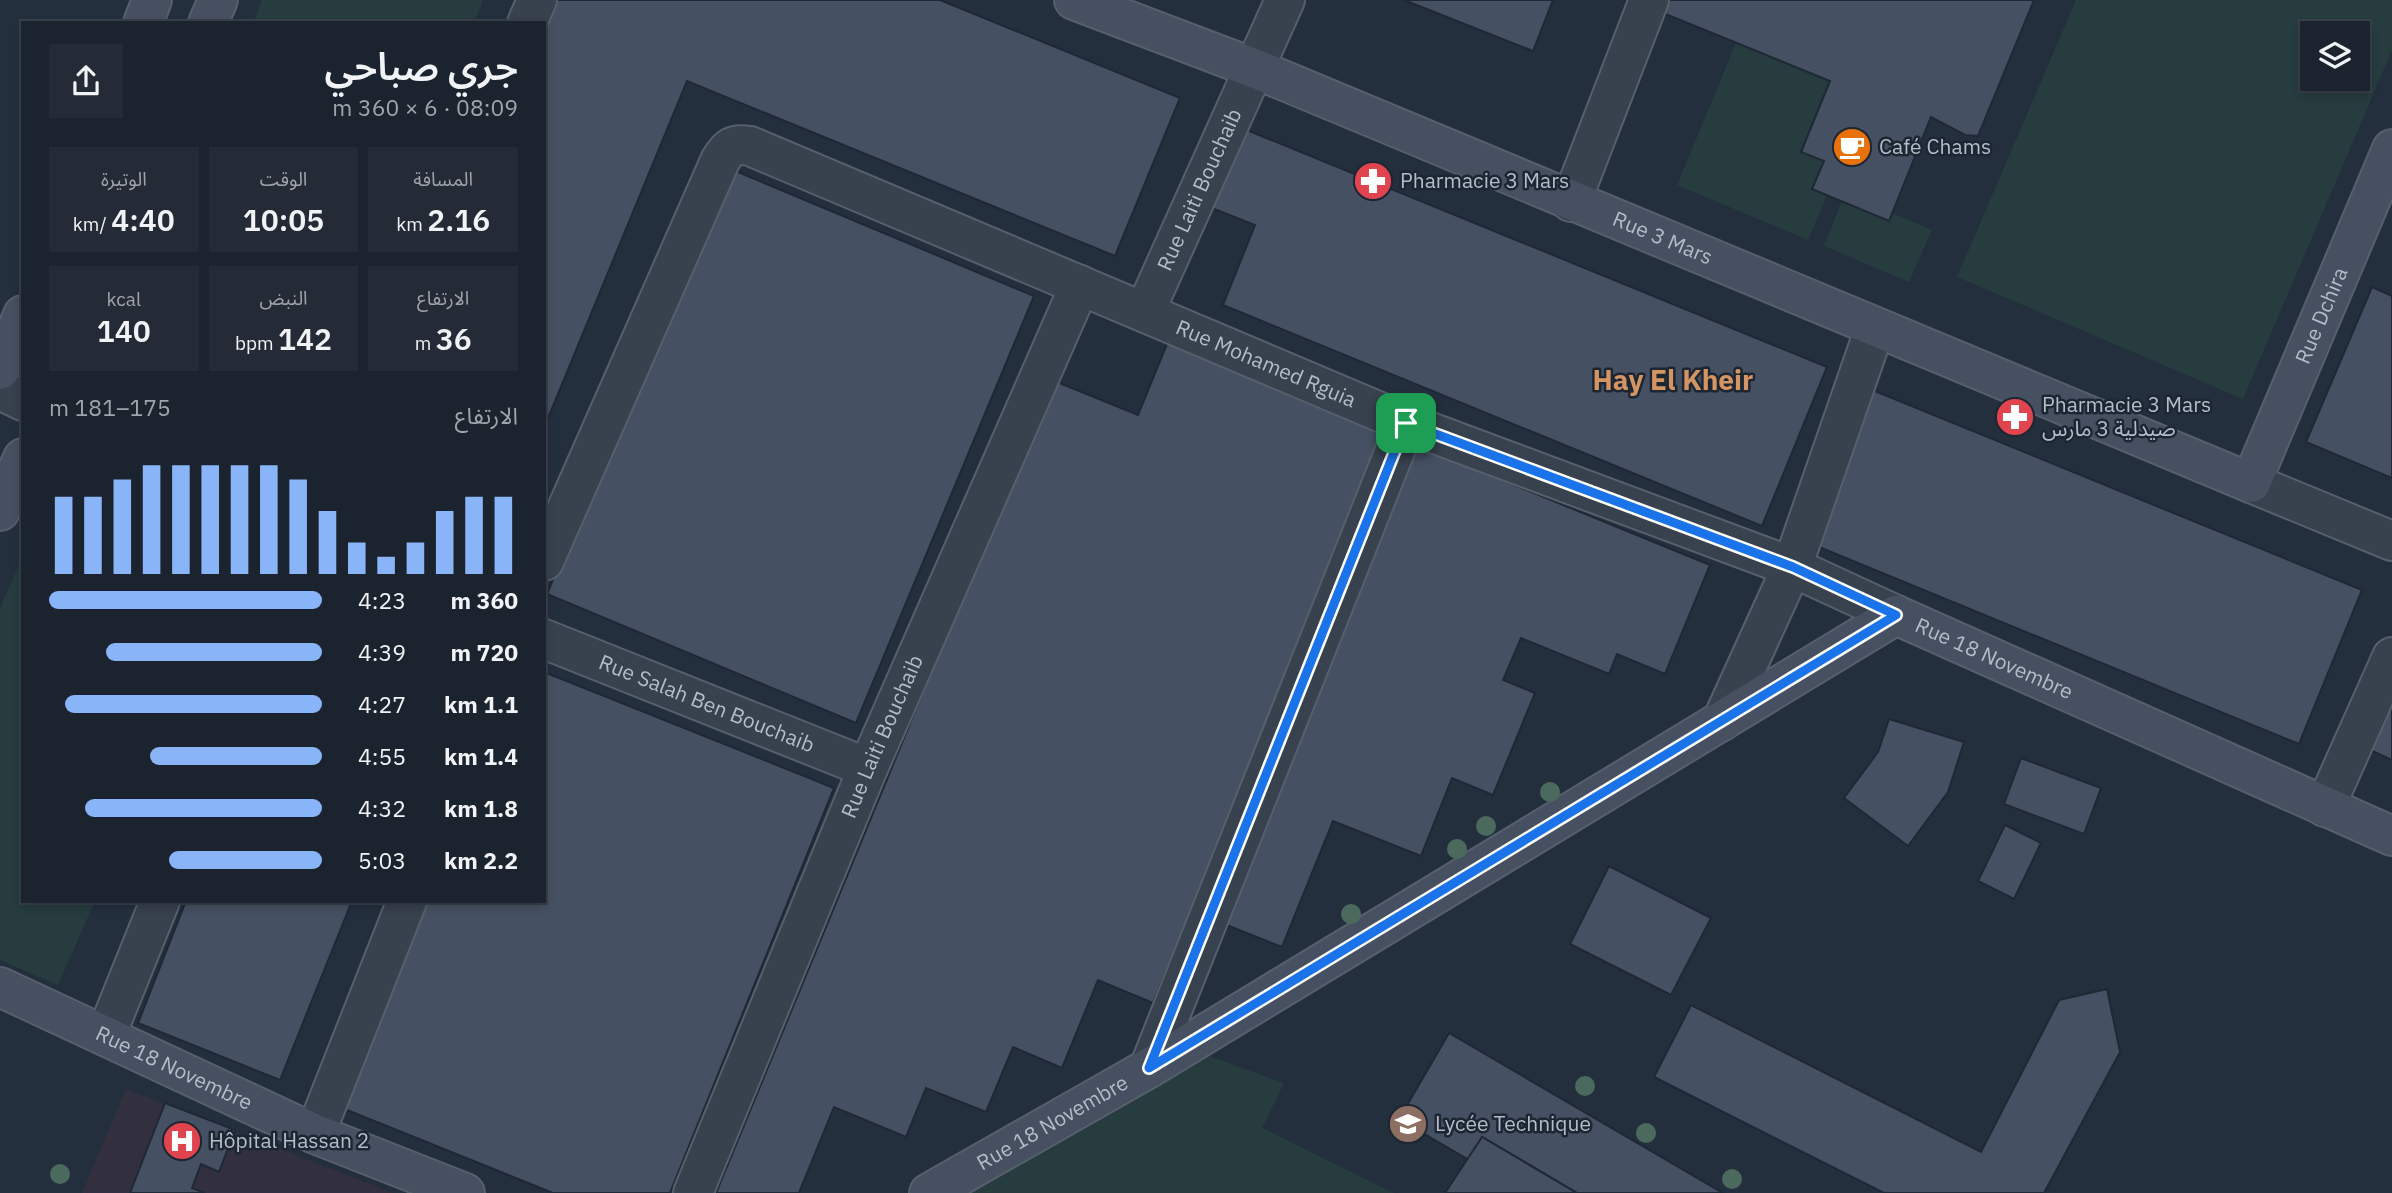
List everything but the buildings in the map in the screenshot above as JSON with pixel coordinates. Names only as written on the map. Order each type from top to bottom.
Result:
[{"type":"street","points":[[144,21],[152,0]]},
{"type":"street","points":[[209,21],[218,0]]},
{"type":"street","points":[[528,21],[537,0]]},
{"type":"street","name":"Rue 3 Mars","points":[[1074,0],[1256,69],[2251,483]]},
{"type":"street","name":"Rue Laiti Bouchaib","points":[[1145,311],[1286,0]]},
{"type":"street","points":[[1571,202],[1649,0]]},
{"type":"street","name":"Rue Mohamed Rguia","points":[[546,557],[728,148],[738,144],[750,146],[1406,423],[1793,567],[1896,615]]},
{"type":"street","name":"Rue Dchira","points":[[2251,483],[2381,206],[2392,149]]},
{"type":"street","name":"Rue Laiti Bouchaib","points":[[693,1193],[868,768],[1080,285]]},
{"type":"street","points":[[0,370],[21,319]]},
{"type":"street","points":[[1722,721],[1793,567],[1875,328]]},
{"type":"street","points":[[0,390],[21,400]]},
{"type":"street","points":[[1149,1068],[1406,423]]},
{"type":"street","points":[[0,511],[21,463]]},
{"type":"street","points":[[2251,483],[2392,541]]},
{"type":"street","name":"Rue 18 Novembre","points":[[929,1193],[1149,1068],[1896,615],[2392,836]]},
{"type":"street","name":"Rue Salah Ben Bouchaib","points":[[546,640],[868,768]]},
{"type":"street","points":[[2325,807],[2392,657]]},
{"type":"street","points":[[106,1035],[159,903]]},
{"type":"street","points":[[315,1134],[406,903]]},
{"type":"street","name":"Rue 18 Novembre","points":[[0,987],[315,1134],[465,1193]]},
{"type":"shaded area","name":"Hôpital Hassan 2","points":[[126,1089],[393,1193],[82,1193]]},
{"type":"green space","points":[[262,0],[483,0],[475,21],[254,21]]},
{"type":"green space","points":[[2076,0],[2392,0],[2392,50],[2243,399],[1957,277]]},
{"type":"green space","points":[[1736,43],[1830,81],[1801,151],[1824,161],[1812,189],[1827,195],[1808,240],[1677,185]]},
{"type":"green space","points":[[1842,201],[1892,213],[1932,230],[1909,282],[1824,246]]},
{"type":"green space","points":[[21,561],[21,903],[94,903],[58,985],[0,960],[0,608]]},
{"type":"green space","points":[[1209,1056],[1284,1083],[1262,1128],[1394,1193],[969,1193]]},
{"type":"place","name":"Café Chams","points":[[1852,147]]},
{"type":"place","name":"Pharmacie 3 Mars","points":[[1373,181]]},
{"type":"place","name":"Pharmacie 3 Mars صيدلية 3 مارس","points":[[2015,417]]},
{"type":"place","name":"Lycée Technique","points":[[1408,1124]]},
{"type":"place","name":"Hôpital Hassan 2","points":[[182,1141]]},
{"type":"district","name":"Hay El Kheir","points":[[1673,380]]},
{"type":"route","points":[[1406,423],[1793,567],[1896,615],[1149,1068],[1406,423]]}]
